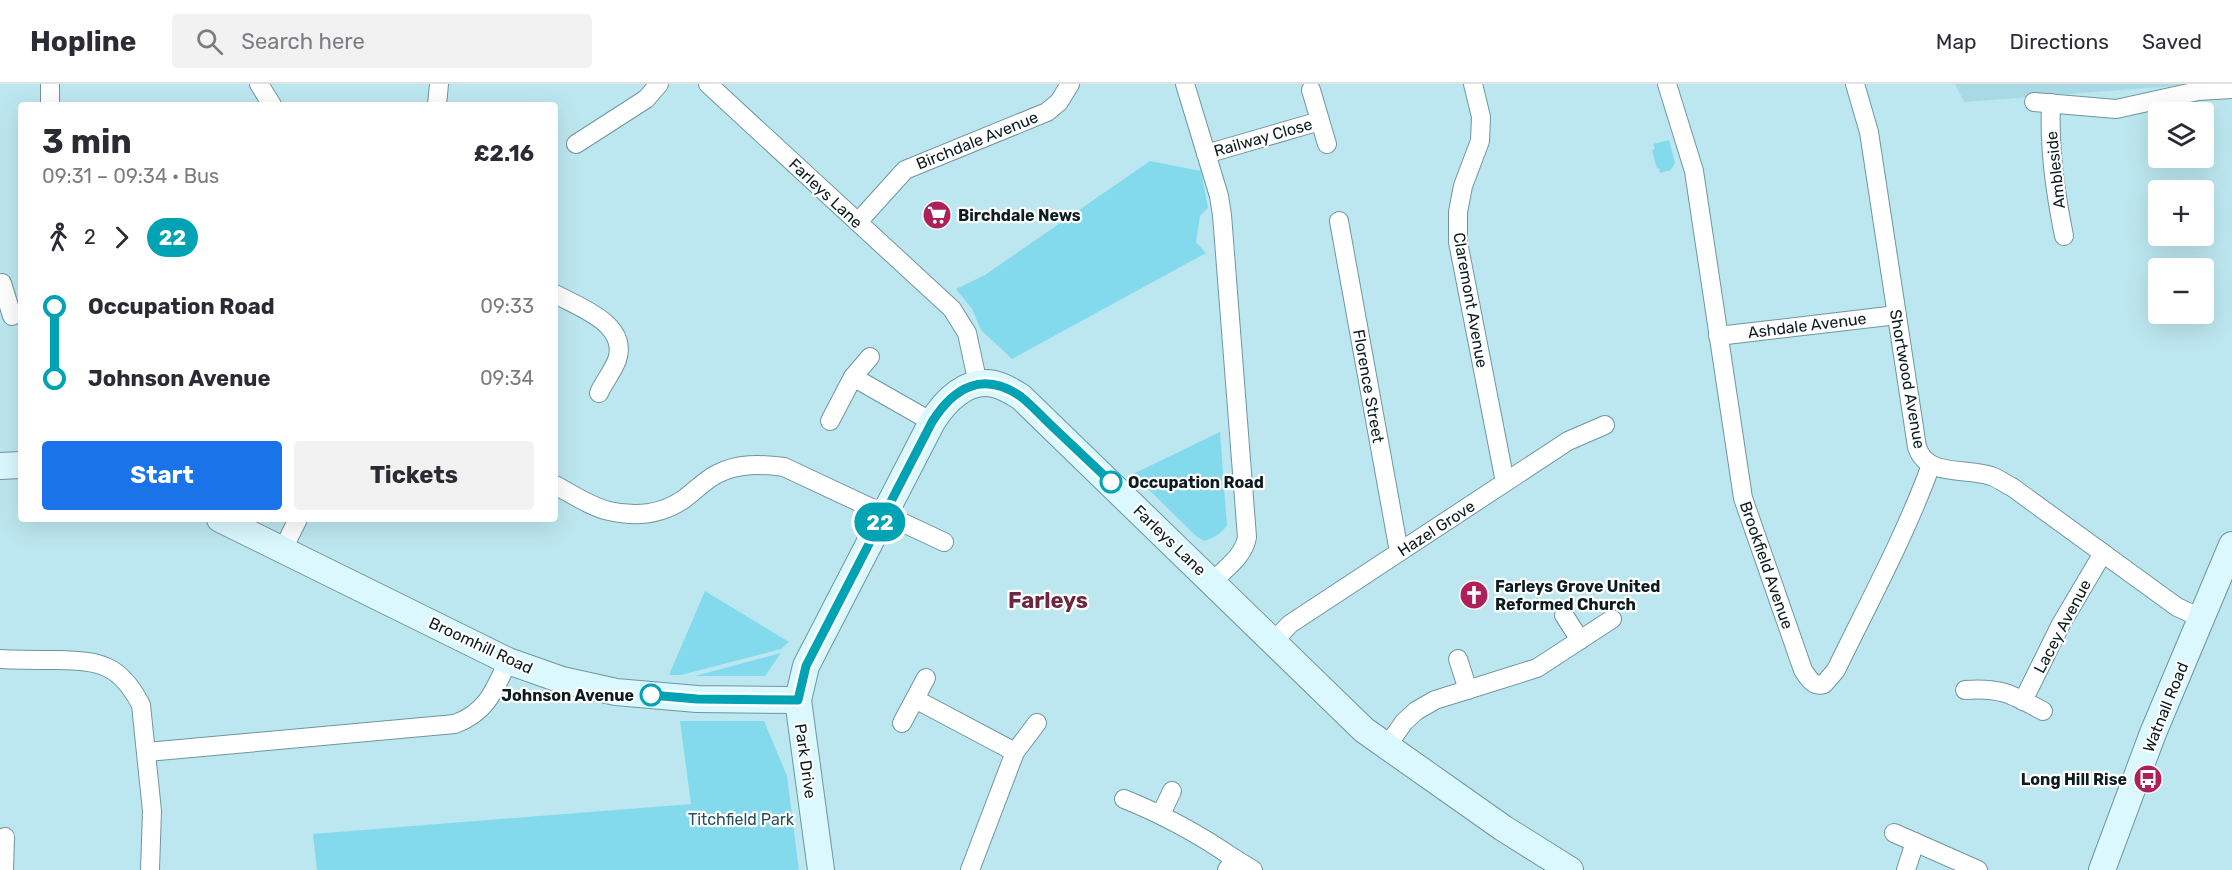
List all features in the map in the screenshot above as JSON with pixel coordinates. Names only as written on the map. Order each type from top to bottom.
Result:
[{"type":"street","points":[[50,84],[50,102]]},
{"type":"street","points":[[259,84],[270,102]]},
{"type":"street","points":[[437,102],[439,84]]},
{"type":"street","points":[[576,144],[646,99],[659,84]]},
{"type":"street","name":"Farleys Lane","points":[[708,84],[952,309],[960,318],[966,333],[978,384],[994,384],[1021,397],[1365,730],[1503,828],[1570,870]]},
{"type":"street","name":"Birchdale Avenue","points":[[858,222],[905,170],[1047,112],[1059,102],[1070,84]]},
{"type":"street","points":[[1185,84],[1219,196],[1222,215],[1248,537],[1241,553],[1213,581]]},
{"type":"street","name":"Claremont Avenue","points":[[1473,84],[1481,117],[1480,141],[1463,186],[1458,212],[1458,242],[1505,482]]},
{"type":"street","name":"Brookfield Avenue","points":[[1667,84],[1694,171],[1743,498],[1803,670],[1811,682],[1818,686],[1824,684],[1836,670],[1895,550],[1918,499],[1930,465]]},
{"type":"street","name":"Shortwood Avenue","points":[[1855,84],[1868,124],[1917,447],[1922,458],[1930,465],[1944,470],[1967,471],[1992,476],[2012,487],[2177,607],[2201,618]]},
{"type":"street","name":"Ambleside","points":[[2064,236],[2055,190],[2050,134],[2043,102],[2116,109],[2198,91],[2232,89]]},
{"type":"street","name":"Railway Close","points":[[1311,90],[1327,144]]},
{"type":"street","name":"Railway Close","points":[[1206,154],[1320,121]]},
{"type":"street","name":"Florence Street","points":[[1338,220],[1399,552]]},
{"type":"street","points":[[3,293],[12,316]]},
{"type":"street","points":[[558,296],[606,322],[618,340],[618,359],[599,393]]},
{"type":"street","name":"Ashdale Avenue","points":[[1718,336],[1897,315]]},
{"type":"street","points":[[830,421],[853,377],[870,357]]},
{"type":"street","points":[[853,377],[932,422]]},
{"type":"street","name":"Park Drive","points":[[821,870],[798,700],[806,666],[932,422],[941,408],[955,394],[966,387],[978,384]]},
{"type":"street","name":"Hazel Grove","points":[[1274,641],[1290,624],[1568,441],[1605,426]]},
{"type":"street","points":[[558,487],[606,511],[632,515],[656,513],[681,501],[717,474],[743,465],[760,464],[784,467],[944,542]]},
{"type":"street","points":[[0,466],[18,465]]},
{"type":"street","name":"Broomhill Road","points":[[226,522],[508,662],[562,680],[616,693],[697,699],[798,700]]},
{"type":"street","points":[[283,549],[296,522]]},
{"type":"street","name":"Watnall Road","points":[[2102,870],[2153,733],[2232,545]]},
{"type":"street","name":"Lacey Avenue","points":[[2023,700],[2061,624],[2103,553]]},
{"type":"street","points":[[1564,615],[1580,640]]},
{"type":"street","points":[[1387,746],[1404,722],[1416,711],[1435,700],[1537,668],[1612,619]]},
{"type":"street","points":[[0,659],[99,663],[113,670],[134,690],[141,705],[147,752],[152,811],[150,870]]},
{"type":"street","points":[[1458,659],[1468,690]]},
{"type":"street","points":[[147,752],[455,724],[468,719],[483,707],[508,662]]},
{"type":"street","points":[[902,723],[926,678]]},
{"type":"street","points":[[1965,690],[1988,688],[2007,692],[2043,711]]},
{"type":"street","points":[[915,699],[1015,752]]},
{"type":"street","points":[[970,870],[1015,752],[1037,723]]},
{"type":"street","points":[[1161,814],[1172,791]]},
{"type":"street","points":[[1124,798],[1181,824],[1231,865],[1253,870]]},
{"type":"street","points":[[1894,833],[1978,870]]},
{"type":"street","points":[[4,870],[5,837]]},
{"type":"street","points":[[1906,870],[1915,842]]},
{"type":"shaded area","points":[[1955,84],[2201,84],[1964,102]]},
{"type":"green space","points":[[1669,140],[1675,163],[1671,170],[1660,173],[1652,150],[1655,149],[1653,144]]},
{"type":"green space","points":[[1150,161],[1201,171],[1208,208],[1200,216],[1196,242],[1206,253],[1012,359],[981,330],[972,309],[956,289],[985,275]]},
{"type":"green space","points":[[1220,432],[1227,526],[1218,535],[1205,541],[1197,537],[1133,474]]},
{"type":"green space","points":[[705,591],[789,642],[781,649],[681,675],[669,675]]},
{"type":"green space","points":[[781,653],[765,676],[695,676]]},
{"type":"green space","name":"Titchfield Park","points":[[680,721],[764,721],[787,776],[799,870],[317,870],[313,834],[691,804]]},
{"type":"bus line","name":"22","points":[[651,695],[697,699],[798,700],[806,666],[932,422],[941,408],[966,387],[994,384],[1021,397],[1111,482]]},
{"type":"place","name":"Birchdale News","points":[[937,215]]},
{"type":"place","name":"Occupation Road","points":[[1111,482]]},
{"type":"place","name":"Farleys Grove United Reformed Church","points":[[1474,595]]},
{"type":"place","name":"Johnson Avenue","points":[[651,695]]},
{"type":"place","name":"Long Hill Rise","points":[[2148,779]]},
{"type":"district","name":"Farleys","points":[[1048,600]]}]
